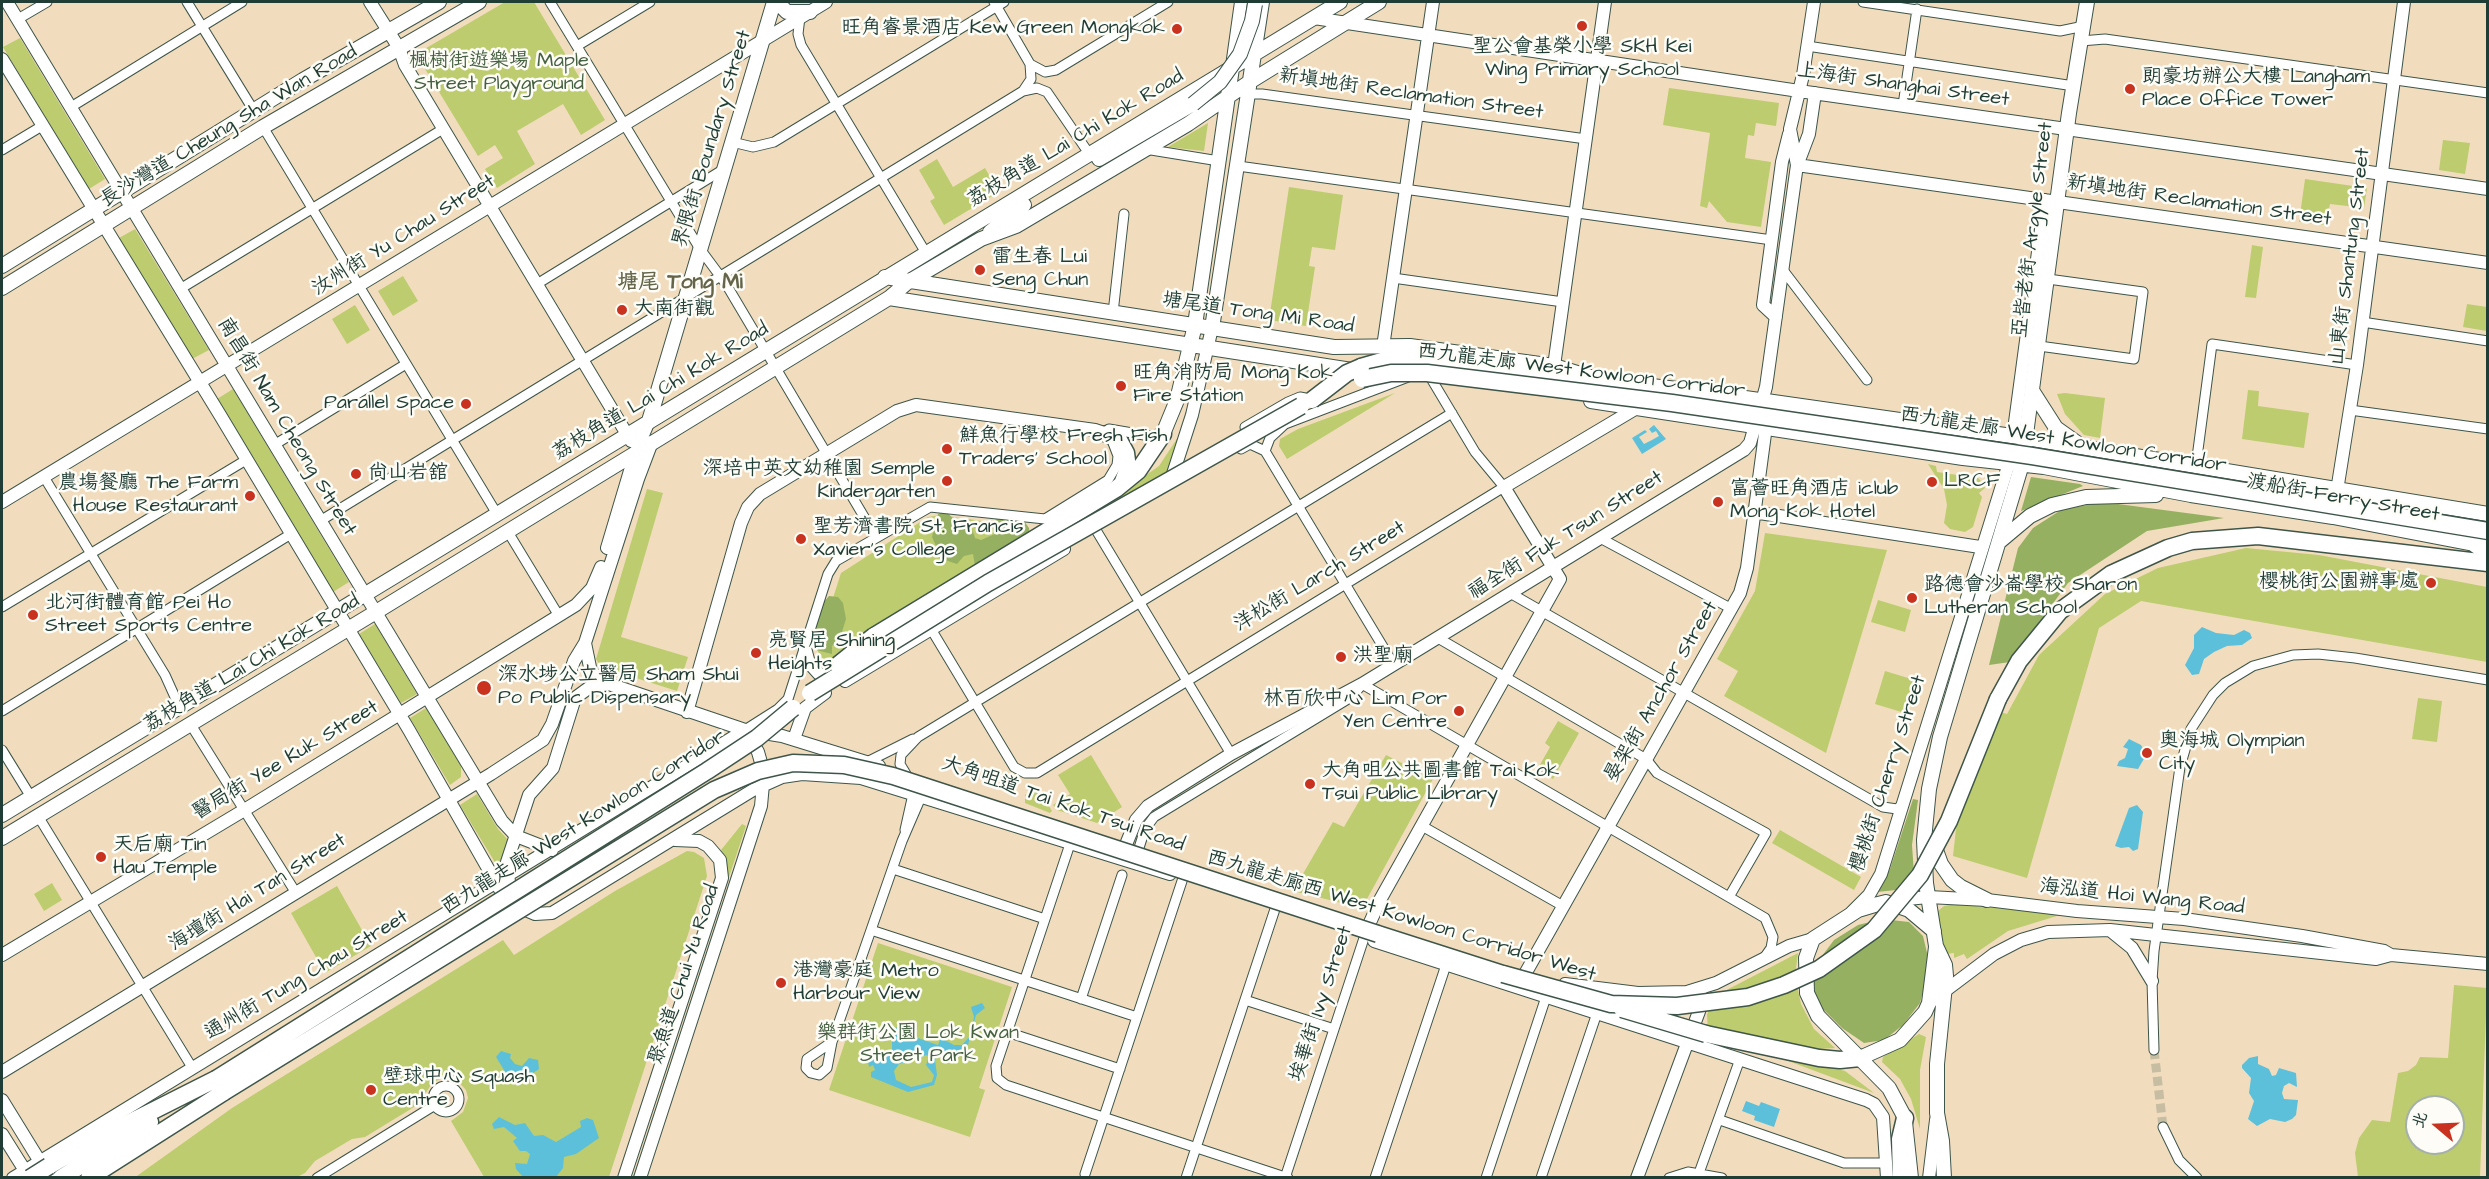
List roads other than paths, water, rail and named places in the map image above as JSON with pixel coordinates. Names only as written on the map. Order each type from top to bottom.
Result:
[{"type":"highway","points":[[1312,400],[1347,373],[1389,359],[1553,371],[1600,380]]},
{"type":"highway","name":"西九龍走廊 West Kowloon Corridor","points":[[61,1178],[716,766],[757,738],[810,693],[988,583],[1312,400],[1352,382],[1379,375],[1427,373],[1672,403],[2032,456],[2487,531]]},
{"type":"highway","points":[[1101,432],[1119,440],[1126,453],[1128,468],[1114,486]]},
{"type":"highway","points":[[810,693],[842,661],[874,636],[1114,486],[1147,460],[1163,434]]},
{"type":"highway","name":"西九龍走廊西 West Kowloon Corridor West","points":[[701,797],[743,776],[775,766],[826,763],[868,770],[1493,970],[1604,1008],[1685,1006],[1748,997],[1801,978],[1854,945],[1891,913],[1908,893],[1933,854],[1998,699],[2019,661],[2060,611],[2110,574],[2168,548],[2215,538],[2258,536],[2303,539],[2426,557],[2487,563]]},
{"type":"highway","name":"西九龍走廊 West Kowloon Corridor","points":[[88,1178],[701,797]]},
{"type":"highway","points":[[1604,1008],[1676,1027],[1819,1058],[1840,1060],[1860,1058]]},
{"type":"highway","points":[[28,1175],[216,1079]]},
{"type":"highway","points":[[1901,1178],[1900,1139],[1905,1118]]},
{"type":"main road","name":"長沙灣道 Cheung Sha Wan Road","points":[[2,266],[254,111],[439,2]]},
{"type":"main road","name":"長沙灣道 Cheung Sha Wan Road","points":[[2,288],[263,127],[478,2]]},
{"type":"main road","points":[[775,2],[787,12],[805,14]]},
{"type":"main road","name":"界限街 Boundary Street","points":[[650,421],[775,2]]},
{"type":"main road","name":"荔枝角道 Lai Chi Kok Road","points":[[981,239],[1010,214],[1207,94],[1223,79],[1240,54],[1252,21],[1255,2]]},
{"type":"main road","points":[[1212,328],[1262,2]]},
{"type":"main road","name":"荔枝角道 Lai Chi Kok Road","points":[[2,815],[1340,2]]},
{"type":"main road","name":"荔枝角道 Lai Chi Kok Road","points":[[2,838],[508,532],[889,298],[908,282],[981,239],[1016,225],[1208,111],[1230,95],[1250,87],[1343,22],[1378,2]]},
{"type":"main road","name":"亞皆老街 Argyle Street","points":[[2015,463],[2033,392],[2048,279],[2052,201],[2068,128],[2087,2]]},
{"type":"main road","points":[[1163,434],[1177,400],[1195,325],[1230,95],[1232,68]]},
{"type":"main road","points":[[1177,101],[1210,94],[1230,95]]},
{"type":"main road","name":"塘尾道 Tong Mi Road","points":[[885,277],[1334,347],[1410,346],[1553,371]]},
{"type":"main road","name":"塘尾道 Tong Mi Road","points":[[889,298],[1408,377],[2015,463],[2191,495]]},
{"type":"main road","points":[[1600,380],[1765,398],[2196,465]]},
{"type":"main road","points":[[2033,392],[2056,428],[2070,440],[2090,449]]},
{"type":"main road","name":"櫻桃街 Cherry Street","points":[[1860,1058],[1900,1040],[1919,1021],[1929,1003],[1936,946],[1924,862],[1929,789],[1940,737],[1998,543],[2015,463]]},
{"type":"main road","name":"渡船街 Ferry Street","points":[[2196,465],[2487,514]]},
{"type":"main road","points":[[1998,543],[2030,516],[2052,505],[2076,499],[2132,494],[2191,495]]},
{"type":"main road","name":"渡船街 Ferry Street","points":[[2191,495],[2333,517],[2484,548]]},
{"type":"main road","points":[[1926,820],[1941,864],[1952,880],[1960,887],[1987,900]]},
{"type":"main road","points":[[1886,902],[1909,910],[1934,931]]},
{"type":"main road","name":"海泓道 Hoi Wang Road","points":[[1850,915],[1868,906],[1886,902]]},
{"type":"main road","name":"櫻桃街 Cherry Street","points":[[1813,939],[1850,915]]},
{"type":"main road","points":[[1813,939],[1805,968],[1806,986],[1811,1004],[1826,1024],[1889,1088],[1905,1118]]},
{"type":"main road","name":"櫻桃街 Cherry Street","points":[[1936,946],[1945,965],[1937,1064],[1937,1113],[1942,1141],[1944,1178]]},
{"type":"street","name":"南昌街 Nam Cheong Street","points":[[7,2],[504,825],[516,836],[552,850]]},
{"type":"street","points":[[18,20],[47,2]]},
{"type":"street","points":[[187,2],[254,111]]},
{"type":"street","points":[[71,107],[242,2]]},
{"type":"street","points":[[370,2],[399,48],[405,65],[443,129],[628,434],[635,454]]},
{"type":"street","points":[[550,2],[700,249],[720,275],[766,350],[876,537]]},
{"type":"street","points":[[577,46],[650,2]]},
{"type":"street","name":"汝州街 Yu Chau Street","points":[[2,502],[826,2]]},
{"type":"street","points":[[1030,64],[1039,70],[1056,70],[1168,2]]},
{"type":"street","points":[[1232,68],[1241,2]]},
{"type":"street","points":[[1383,347],[1433,2]]},
{"type":"street","points":[[1553,371],[1605,2]]},
{"type":"street","points":[[1776,317],[1762,305],[1782,162],[1799,91],[1814,2]]},
{"type":"street","points":[[1863,2],[2060,31],[2084,26]]},
{"type":"street","name":"山東街 Shantung Street","points":[[2333,517],[2350,410],[2404,2]]},
{"type":"street","points":[[732,142],[753,147],[767,145],[998,3],[1030,64],[1031,79],[1023,91]]},
{"type":"street","points":[[1903,105],[1917,9]]},
{"type":"street","points":[[805,14],[798,34],[801,45],[926,253]]},
{"type":"street","name":"上海街 Shanghai Street","points":[[1314,18],[1799,91],[2487,189]]},
{"type":"street","points":[[2081,41],[2105,39],[2487,93]]},
{"type":"street","points":[[1807,46],[2074,86]]},
{"type":"street","points":[[2,59],[246,459],[449,799],[502,881],[529,913],[552,913],[764,784]]},
{"type":"street","name":"新填地街 Reclamation Street","points":[[1250,87],[1262,93],[1586,139]]},
{"type":"street","points":[[320,520],[1023,91],[1037,88],[1047,92],[1089,155]]},
{"type":"street","points":[[1797,165],[1809,134],[1815,93]]},
{"type":"street","points":[[2,150],[42,126]]},
{"type":"street","points":[[263,127],[497,514]]},
{"type":"street","points":[[180,289],[443,129]]},
{"type":"street","points":[[1790,129],[1797,165]]},
{"type":"street","points":[[1145,149],[1219,161]]},
{"type":"street","name":"新填地街 Reclamation Street","points":[[1797,165],[2487,263]]},
{"type":"street","name":"晏架街 Anchor Street","points":[[1520,988],[1525,974],[1563,906],[1732,609],[1747,567],[1765,398],[1797,165]]},
{"type":"street","points":[[1238,166],[1772,240]]},
{"type":"street","points":[[537,284],[724,170]]},
{"type":"street","name":"亞皆老街 Argyle Street","points":[[2020,438],[2052,201]]},
{"type":"street","points":[[1113,313],[1124,214]]},
{"type":"street","points":[[1783,270],[1867,380]]},
{"type":"street","points":[[1392,278],[1563,302]]},
{"type":"street","points":[[2039,346],[2134,359],[2143,292],[2048,279]]},
{"type":"street","points":[[2362,322],[2487,341]]},
{"type":"street","points":[[794,739],[805,708],[847,680],[1167,487],[1181,454],[1212,328]]},
{"type":"street","points":[[2196,465],[2212,344],[2356,365]]},
{"type":"street","points":[[274,445],[406,364]]},
{"type":"street","points":[[1265,451],[1270,438],[1279,428],[1408,377]]},
{"type":"street","points":[[1432,380],[1475,452],[1504,487],[1552,567]]},
{"type":"street","points":[[1328,408],[1314,399],[1296,398],[1245,427],[1250,444],[1265,451],[1394,664]]},
{"type":"street","points":[[687,712],[745,512],[760,494],[828,455],[897,411],[916,405],[1101,432],[1107,429],[1150,436],[1163,434]]},
{"type":"street","name":"洋松街 Larch Street","points":[[976,704],[1014,766],[1025,773],[1041,771],[1635,409]]},
{"type":"street","points":[[2350,410],[2487,429]]},
{"type":"street","points":[[867,762],[918,737],[976,704],[1452,413]]},
{"type":"street","name":"界限街 Boundary Street","points":[[559,616],[582,600],[596,581],[635,454],[650,421]]},
{"type":"street","name":"福全街 Fuk Tsun Street","points":[[1125,847],[1140,812],[1232,754],[1362,684],[1744,450],[1762,426]]},
{"type":"street","points":[[585,643],[638,478],[652,442]]},
{"type":"street","points":[[1181,454],[1186,465],[1198,470],[1250,444]]},
{"type":"street","points":[[2,607],[246,459]]},
{"type":"street","name":"櫻桃街 Cherry Street","points":[[1850,915],[1869,895],[1881,873],[1980,547],[2015,463]]},
{"type":"street","points":[[44,477],[165,675],[179,706]]},
{"type":"street","name":"通州街 Tung Chau Street","points":[[13,1178],[28,1175],[40,1161],[502,881],[784,705],[831,567],[841,557],[930,507],[1045,519],[1114,486]]},
{"type":"street","points":[[1753,512],[1980,547]]},
{"type":"street","points":[[1095,530],[1232,754]]},
{"type":"street","points":[[508,532],[559,616]]},
{"type":"street","points":[[2,711],[291,534]]},
{"type":"street","points":[[1600,538],[1732,609]]},
{"type":"street","name":"埃華街 Ivy Street","points":[[1286,1177],[1366,932],[1422,826],[1560,579],[1552,567]]},
{"type":"street","points":[[1510,593],[1883,807],[1897,809],[1903,804]]},
{"type":"street","name":"醫局街 Yee Kuk Street","points":[[2,956],[559,616]]},
{"type":"street","points":[[931,629],[976,704]]},
{"type":"street","points":[[1438,638],[1646,759],[1657,773],[1766,833],[1729,897]]},
{"type":"street","name":"大角咀道 Tai Kok Tsui Road","points":[[585,643],[591,672],[609,684],[687,712],[745,730],[794,739],[988,799],[1366,932],[1446,965],[1546,998],[1604,1008],[1687,1041],[1866,1100],[1880,1110],[1883,1118],[1887,1163]]},
{"type":"street","name":"海壇街 Hai Tan Street","points":[[2,1072],[535,747],[548,733],[574,661],[585,643]]},
{"type":"street","points":[[805,648],[809,663],[819,674],[831,679],[847,680]]},
{"type":"street","points":[[2154,1050],[2152,981],[2158,916],[2184,748],[2201,711],[2231,679],[2253,666],[2273,659],[2318,654],[2487,680]]},
{"type":"street","name":"大角咀道 Tai Kok Tsui Road","points":[[516,836],[530,795],[553,768],[574,698],[590,687],[609,684]]},
{"type":"street","points":[[1362,684],[1729,897],[1769,923],[1773,936],[1771,948],[1764,958]]},
{"type":"street","name":"福全街 Fuk Tsun Street","points":[[1138,851],[1145,829],[1154,817],[1353,696],[1362,684]]},
{"type":"street","points":[[191,724],[246,809],[296,893]]},
{"type":"street","name":"聚魚道 Chui Yu Road","points":[[640,1178],[761,806],[764,773],[758,752],[745,730]]},
{"type":"street","points":[[832,1042],[923,784],[902,768],[901,755],[918,737]]},
{"type":"street","points":[[2,750],[31,797]]},
{"type":"street","name":"大角咀道 Tai Kok Tsui Road","points":[[764,784],[794,774],[840,774],[1183,878],[1275,909],[1569,985],[1638,993],[1688,992],[1813,939]]},
{"type":"street","points":[[38,816],[193,1069]]},
{"type":"street","points":[[1422,826],[1563,906]]},
{"type":"street","points":[[1074,830],[1007,1032],[995,1072],[997,1078],[1006,1085],[1286,1177]]},
{"type":"street","points":[[502,881],[516,836]]},
{"type":"street","name":"聚魚道 Chui Yu Road","points":[[624,1178],[722,878],[720,860],[708,846],[699,841],[674,840]]},
{"type":"street","points":[[893,869],[1045,919]]},
{"type":"street","points":[[1081,999],[1122,875]]},
{"type":"street","points":[[1085,1174],[1183,878]]},
{"type":"street","name":"海泓道 Hoi Wang Road","points":[[1886,902],[1928,897],[1987,900],[2077,911],[2158,916],[2302,936],[2384,951],[2391,955]]},
{"type":"street","points":[[1186,1178],[1275,909]]},
{"type":"street","points":[[872,930],[1137,1017]]},
{"type":"street","points":[[2110,930],[2132,948],[2152,981]]},
{"type":"street","name":"海泓道 Hoi Wang Road","points":[[1929,1003],[1994,954],[2021,940],[2048,932],[2110,930],[2376,959],[2391,955],[2487,964]]},
{"type":"street","points":[[1375,1178],[1446,965]]},
{"type":"street","name":"大角咀道 Tai Kok Tsui Road","points":[[1687,1041],[1701,1002],[1716,982]]},
{"type":"street","points":[[1486,1178],[1546,998]]},
{"type":"street","points":[[1245,1000],[1334,1029]]},
{"type":"street","points":[[1541,1178],[1604,1008]]},
{"type":"street","points":[[1007,1032],[1120,1069]]},
{"type":"street","points":[[1637,1178],[1687,1041]]},
{"type":"street","points":[[1699,1173],[1740,1059]]},
{"type":"street","points":[[2,1100],[50,1178]]},
{"type":"street","points":[[317,1178],[435,1106]]},
{"type":"street","name":"櫻桃街 Cherry Street","points":[[1929,1178],[1937,1113]]},
{"type":"street","points":[[1905,1118],[1909,1132],[1912,1178]]},
{"type":"street","points":[[1719,1120],[1844,1163],[1887,1163],[1887,1178]]},
{"type":"street","points":[[2163,1127],[2179,1160],[2197,1178]]},
{"type":"street","points":[[2,1134],[28,1175]]},
{"type":"street","points":[[1669,1178],[1699,1173],[1722,1178]]},
{"type":"water","points":[[1654,425],[1666,439],[1642,454],[1632,438],[1645,430],[1647,432],[1639,437],[1644,444],[1659,436],[1656,431],[1652,433],[1649,429]]},
{"type":"water","points":[[2202,627],[2216,633],[2234,635],[2244,630],[2250,633],[2252,638],[2242,645],[2227,646],[2214,652],[2204,659],[2199,674],[2192,675],[2185,665],[2194,648],[2194,635]]},
{"type":"water","points":[[2129,739],[2141,745],[2144,750],[2145,757],[2138,769],[2117,766],[2119,761],[2125,758],[2128,749],[2123,747]]},
{"type":"water","points":[[2137,805],[2143,812],[2138,849],[2133,851],[2129,847],[2115,846],[2129,808]]},
{"type":"water","points":[[982,1003],[985,1008],[976,1015],[968,1045],[958,1051],[939,1055],[935,1060],[937,1075],[934,1085],[908,1092],[871,1077],[871,1072],[875,1070],[873,1065],[869,1067],[867,1054],[872,1052],[884,1056],[892,1052],[892,1033],[895,1028],[909,1022],[915,1024],[912,1036],[938,1045],[941,1038],[954,1045],[962,1045],[970,1036],[974,1017],[971,1007]],"holes":[[[927,1055],[929,1057],[926,1065],[934,1075],[932,1082],[911,1087],[896,1080],[894,1071],[899,1064]]]},
{"type":"water","points":[[501,1051],[511,1054],[510,1058],[515,1064],[522,1066],[529,1058],[538,1060],[539,1069],[524,1079],[511,1073],[507,1075],[496,1057]]},
{"type":"water","points":[[2258,1056],[2258,1064],[2269,1069],[2272,1076],[2276,1075],[2279,1068],[2296,1073],[2297,1087],[2289,1083],[2284,1086],[2282,1093],[2284,1099],[2298,1100],[2296,1115],[2292,1119],[2285,1122],[2270,1119],[2257,1126],[2248,1119],[2254,1101],[2249,1093],[2251,1078],[2242,1065],[2249,1058]]},
{"type":"water","points":[[1746,1101],[1759,1106],[1761,1102],[1780,1109],[1774,1127],[1754,1120],[1755,1116],[1742,1111]]},
{"type":"water","points":[[499,1117],[515,1125],[525,1123],[534,1136],[543,1135],[556,1142],[581,1127],[580,1121],[587,1118],[593,1120],[599,1138],[576,1154],[564,1157],[563,1168],[556,1177],[523,1177],[516,1169],[515,1163],[527,1164],[530,1154],[520,1151],[513,1141],[517,1138],[504,1127],[494,1129],[492,1124]]},
{"type":"tunnel","points":[[2154,1050],[2163,1127]]},
{"type":"place","name":"聖公會基榮小學 SKH Kei Wing Primary School","points":[[1582,26]]},
{"type":"place","name":"旺角睿景酒店 Kew Green Mongkok","points":[[1177,29]]},
{"type":"place","name":"朗豪坊辦公大樓 Langham Place Office Tower","points":[[2130,89]]},
{"type":"place","name":"雷生春 Lui Seng Chun","points":[[980,270]]},
{"type":"place","name":"大南街觀","points":[[622,310]]},
{"type":"place","name":"旺角消防局 Mong Kok Fire Station","points":[[1121,386]]},
{"type":"place","name":"Parallel Space","points":[[466,404]]},
{"type":"place","name":"鮮魚行學校 Fresh Fish Traders' School","points":[[947,449]]},
{"type":"place","name":"尚山岩舘","points":[[356,474]]},
{"type":"place","name":"深培中英文幼稚園 Semple Kindergarten","points":[[947,481]]},
{"type":"place","name":"LRCF","points":[[1932,482]]},
{"type":"place","name":"農塲餐廳 The Farm House Restaurant","points":[[250,496]]},
{"type":"place","name":"富薈旺角酒店 iclub Mong Kok Hotel","points":[[1718,502]]},
{"type":"place","name":"聖芳濟書院 St. Francis Xavier's College","points":[[801,539]]},
{"type":"place","name":"櫻桃街公園辦事處","points":[[2431,583]]},
{"type":"place","name":"路德會沙崙學校 Sharon Lutheran School","points":[[1912,598]]},
{"type":"place","name":"北河街體育館 Pei Ho Street Sports Centre","points":[[33,615]]},
{"type":"place","name":"亮賢居 Shining Heights","points":[[756,653]]},
{"type":"place","name":"洪聖廟","points":[[1341,657]]},
{"type":"place","name":"深水埗公立醫局 Sham Shui Po Public Dispensary","points":[[484,688]]},
{"type":"place","name":"林百欣中心 Lim Por Yen Centre","points":[[1459,711]]},
{"type":"place","name":"奧海城 Olympian City","points":[[2147,753]]},
{"type":"place","name":"大角咀公共圖書館 Tai Kok Tsui Public Library","points":[[1310,784]]},
{"type":"place","name":"天后廟 Tin Hau Temple","points":[[101,857]]},
{"type":"place","name":"港灣豪庭 Metro Harbour View","points":[[781,983]]},
{"type":"place","name":"壁球中心 Squash Centre","points":[[371,1090]]},
{"type":"district","name":"塘尾 Tong Mi","points":[[680,284]]},
{"type":"park label","name":"楓樹街遊樂場 Maple Street Playground","points":[[499,74]]},
{"type":"park label","name":"樂群街公園 Lok Kwan Street Park","points":[[918,1046]]}]
